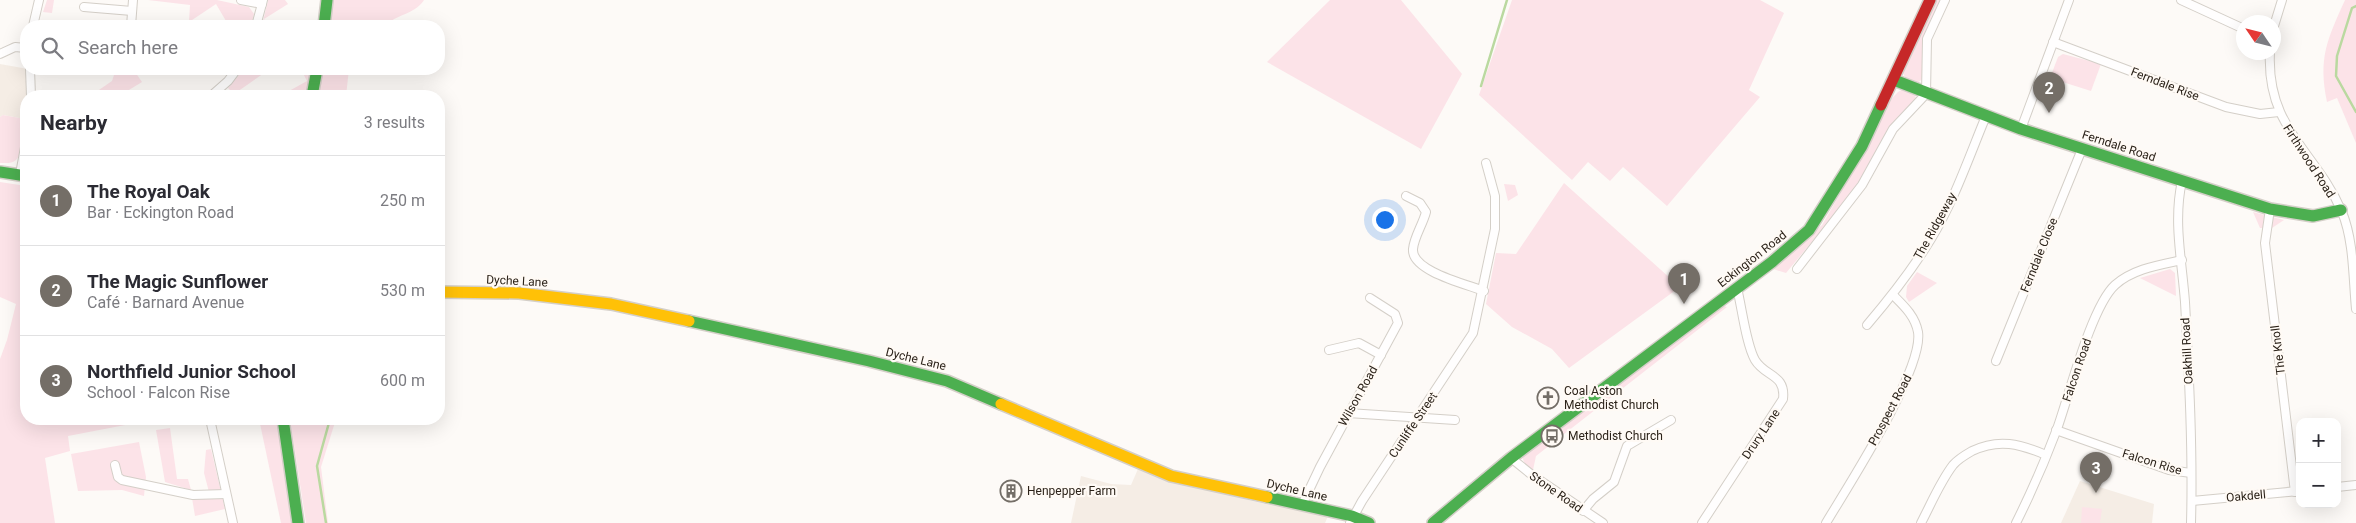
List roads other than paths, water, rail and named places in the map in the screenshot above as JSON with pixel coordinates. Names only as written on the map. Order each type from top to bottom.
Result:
[{"type":"main road","points":[[325,20],[327,0]]},
{"type":"main road","name":"Eckington Road","points":[[1433,523],[1511,458],[1793,245],[1819,217],[1862,146],[1930,0]]},
{"type":"main road","points":[[313,90],[316,75]]},
{"type":"main road","name":"Ferndale Road","points":[[1894,80],[1926,94],[2021,129],[2270,209],[2313,216],[2341,210]]},
{"type":"main road","points":[[0,172],[20,175]]},
{"type":"main road","name":"Dyche Lane","points":[[445,292],[518,294],[611,304],[877,363],[947,381],[1171,476],[1302,505],[1351,520],[1369,523]]},
{"type":"main road","points":[[284,425],[298,523]]},
{"type":"street","points":[[34,20],[39,0]]},
{"type":"street","points":[[131,20],[133,0]]},
{"type":"street","points":[[241,0],[262,2],[258,20]]},
{"type":"street","points":[[1797,269],[1862,185],[1893,129],[1926,94],[1927,39],[1944,0]]},
{"type":"street","points":[[2021,129],[2069,0]]},
{"type":"street","points":[[2181,0],[2236,25]]},
{"type":"street","points":[[2277,15],[2282,0]]},
{"type":"street","points":[[84,7],[132,11]]},
{"type":"street","name":"Ferndale Rise","points":[[2054,42],[2226,107],[2260,114],[2280,112]]},
{"type":"street","points":[[0,54],[15,47],[20,47]]},
{"type":"street","name":"Firthwood Road","points":[[2270,60],[2271,86],[2288,130],[2329,188],[2341,210],[2347,229],[2356,309]]},
{"type":"street","points":[[30,75],[31,90]]},
{"type":"street","points":[[218,90],[232,75]]},
{"type":"street","name":"The Ridgeway","points":[[1867,325],[1893,295],[1921,255],[1939,223],[1986,116]]},
{"type":"street","name":"Ferndale Close","points":[[1996,361],[2082,149]]},
{"type":"street","name":"Cunliffe Street","points":[[1351,520],[1473,333],[1484,291],[1494,237],[1496,213],[1494,190],[1486,163]]},
{"type":"street","name":"Oakhill Road","points":[[2182,180],[2177,211],[2188,357],[2191,523]]},
{"type":"street","points":[[1406,196],[1420,203],[1426,212],[1413,245],[1412,251],[1416,262],[1428,270],[1484,291]]},
{"type":"street","name":"The Knoll","points":[[2270,209],[2265,232],[2266,250],[2296,484]]},
{"type":"street","name":"Falcon Road","points":[[2016,523],[2046,455],[2092,327],[2109,291],[2125,278],[2135,273],[2153,266],[2182,260]]},
{"type":"street","name":"Drury Lane","points":[[1702,523],[1783,399],[1784,391],[1782,384],[1760,366],[1753,356],[1736,288]]},
{"type":"street","name":"Prospect Road","points":[[1826,523],[1899,396],[1917,355],[1918,334],[1916,322],[1893,295]]},
{"type":"street","name":"Wilson Road","points":[[1302,505],[1348,413],[1396,328],[1398,319],[1395,314],[1370,298]]},
{"type":"street","points":[[1329,350],[1359,343],[1381,355]]},
{"type":"street","points":[[1348,413],[1455,420]]},
{"type":"street","points":[[1583,511],[1593,499],[1614,482],[1627,446],[1660,431],[1671,420]]},
{"type":"street","points":[[211,425],[233,523]]},
{"type":"street","name":"Falcon Rise","points":[[2056,430],[2169,470],[2191,474]]},
{"type":"street","points":[[1921,523],[1954,464],[1968,454],[1990,444],[2001,442],[2026,447],[2046,455]]},
{"type":"street","name":"Stone Road","points":[[1511,458],[1532,475],[1603,523]]},
{"type":"street","points":[[114,465],[118,477],[122,480],[194,495],[226,494]]},
{"type":"street","points":[[2341,487],[2356,485]]},
{"type":"street","name":"Oakdell","points":[[2192,501],[2296,492]]},
{"type":"waterway","points":[[1481,86],[1507,0]]},
{"type":"waterway","points":[[2356,6],[2352,8],[2337,56],[2336,76],[2356,112]]},
{"type":"waterway","points":[[326,523],[317,466],[328,425]]},
{"type":"place","name":"The Magic Sunflower","points":[[2049,113]]},
{"type":"place","name":"The Royal Oak","points":[[1684,304]]},
{"type":"place","name":"Coal Aston Methodist Church","points":[[1548,398]]},
{"type":"place","name":"Methodist Church","points":[[1552,436]]},
{"type":"place","name":"Henpepper Farm","points":[[1011,491]]},
{"type":"place","name":"Northfield Junior School","points":[[2096,493]]}]
